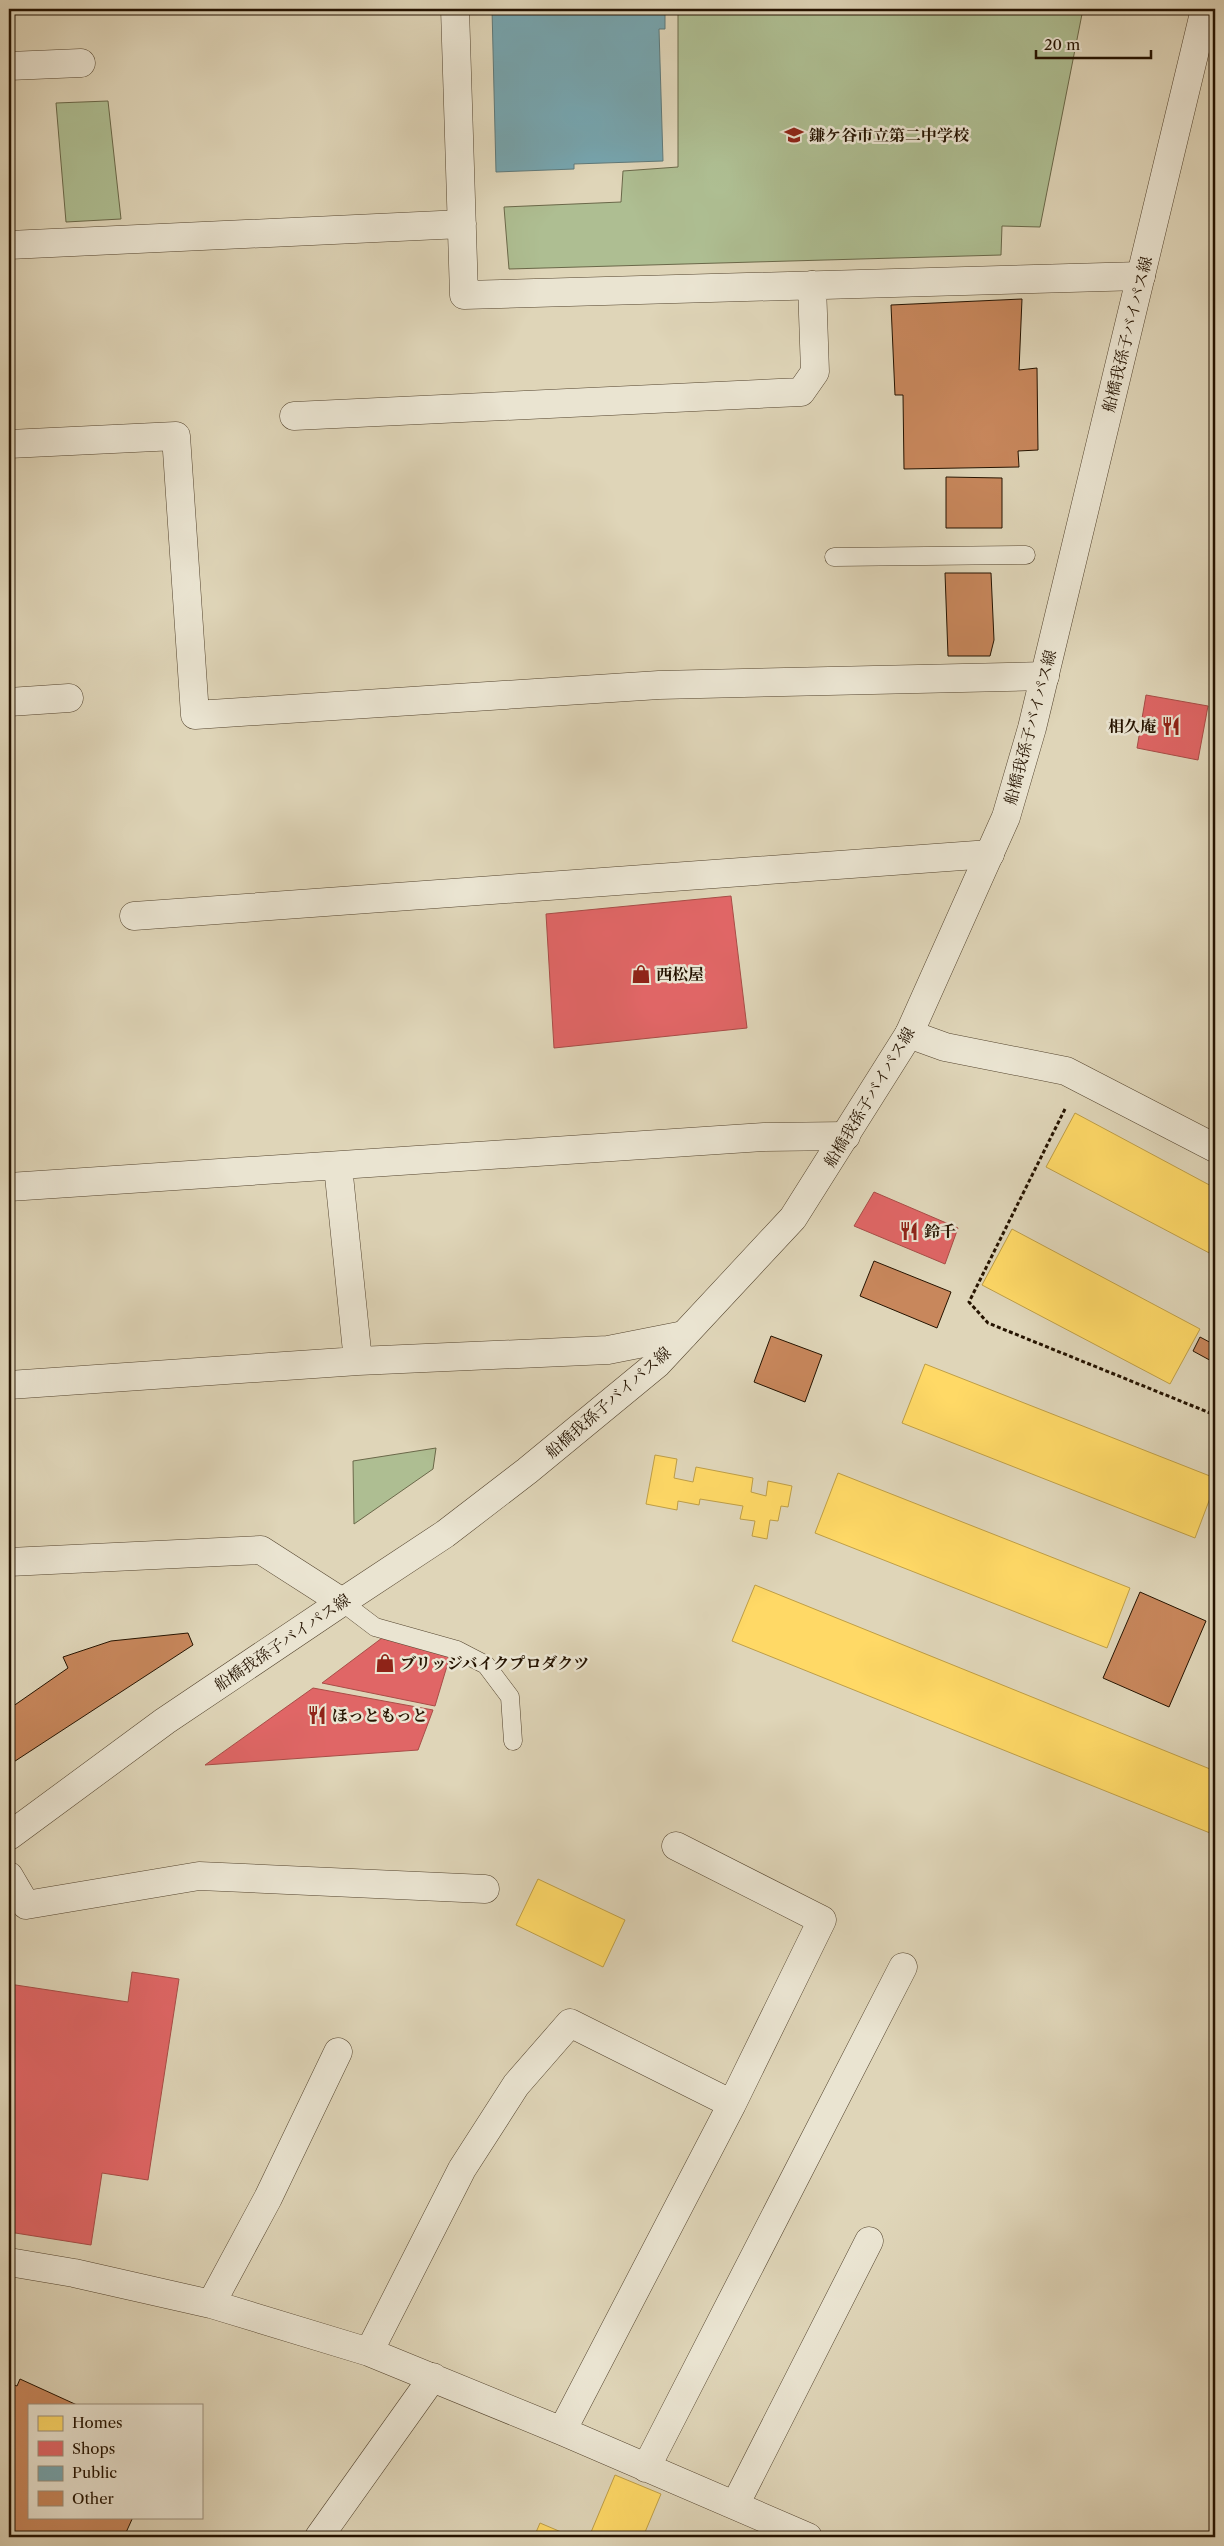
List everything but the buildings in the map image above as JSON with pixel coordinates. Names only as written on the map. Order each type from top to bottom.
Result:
[{"type":"street","points":[[456,9],[464,295],[1141,276]]},
{"type":"street","name":"船橋我孫子バイパス線","points":[[9,1836],[165,1722],[445,1534],[520,1477],[657,1364],[793,1218],[909,1034],[1006,817],[1045,676],[1141,276],[1207,23]]},
{"type":"street","points":[[9,66],[81,63]]},
{"type":"street","points":[[9,245],[462,224]]},
{"type":"street","points":[[294,416],[801,392],[815,372],[812,286]]},
{"type":"street","points":[[9,444],[176,436],[196,715],[659,685],[1045,676]]},
{"type":"street","points":[[9,702],[69,698]]},
{"type":"street","points":[[134,916],[990,854]]},
{"type":"street","points":[[909,1034],[945,1047],[1066,1071],[1215,1148]]},
{"type":"street","points":[[9,1187],[764,1137],[846,1136]]},
{"type":"street","points":[[338,1166],[358,1361]]},
{"type":"street","points":[[9,1385],[358,1361],[608,1350],[684,1335]]},
{"type":"street","points":[[9,1562],[261,1550],[342,1602]]},
{"type":"street","points":[[562,2431],[732,2104],[822,1920],[676,1846]]},
{"type":"street","points":[[9,1876],[26,1905],[199,1876],[485,1889]]},
{"type":"street","points":[[646,2468],[904,1967]]},
{"type":"street","points":[[369,2352],[462,2169],[516,2085],[570,2023],[732,2104]]},
{"type":"street","points":[[211,2304],[268,2198],[338,2052]]},
{"type":"street","points":[[735,2505],[869,2241]]},
{"type":"street","points":[[9,2262],[74,2273],[211,2304],[369,2352],[562,2431],[808,2537]]},
{"type":"street","points":[[319,2537],[433,2377]]},
{"type":"lane","points":[[834,557],[1026,555]]},
{"type":"lane","points":[[342,1602],[375,1627],[457,1650],[486,1665],[510,1696],[513,1740]]},
{"type":"path","points":[[1069,1101],[969,1302],[988,1323],[1215,1415]]},
{"type":"green space","name":"鎌ケ谷市立第二中学校","points":[[678,9],[1083,9],[1040,227],[1002,226],[1001,255],[509,269],[504,207],[621,202],[623,171],[678,167]]},
{"type":"green space","points":[[108,101],[121,219],[66,222],[56,103]]},
{"type":"green space","points":[[436,1448],[433,1469],[354,1524],[353,1461]]},
{"type":"place","name":"鎌ケ谷市立第二中学校","points":[[794,135]]},
{"type":"place","name":"相久庵","points":[[1171,726]]},
{"type":"place","name":"西松屋","points":[[641,974]]},
{"type":"place","name":"鈴千","points":[[909,1231]]},
{"type":"place","name":"ブリッジバイクプロダクツ","points":[[385,1663]]},
{"type":"place","name":"ほっともっと","points":[[317,1715]]}]
